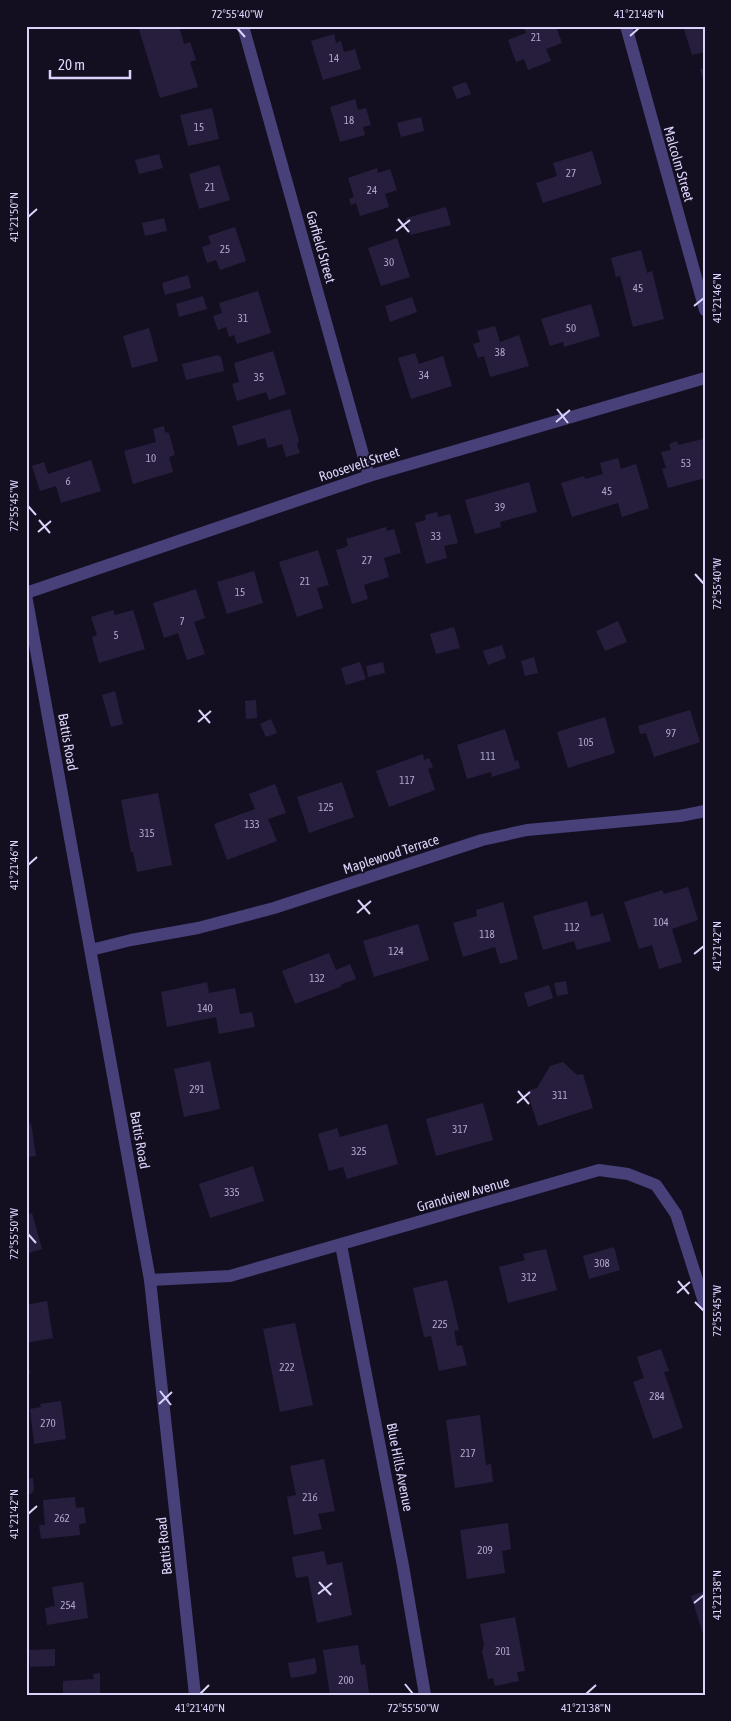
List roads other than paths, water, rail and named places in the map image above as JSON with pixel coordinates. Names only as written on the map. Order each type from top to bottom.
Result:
[{"type":"street","name":"Garfield Street","points":[[243,26],[369,476]]},
{"type":"street","name":"Malcolm Street","points":[[626,26],[705,310]]},
{"type":"street","name":"Roosevelt Street","points":[[26,594],[369,476],[705,378]]},
{"type":"street","name":"Battis Road","points":[[26,594],[150,1280],[195,1695]]},
{"type":"street","name":"Maplewood Terrace","points":[[91,950],[131,940],[198,928],[274,908],[482,840],[527,830],[680,816],[705,811]]},
{"type":"street","name":"Grandview Avenue","points":[[150,1280],[230,1276],[599,1170],[628,1174],[656,1185],[676,1214],[705,1305]]},
{"type":"street","name":"Blue Hills Avenue","points":[[341,1245],[404,1566],[425,1695]]}]
